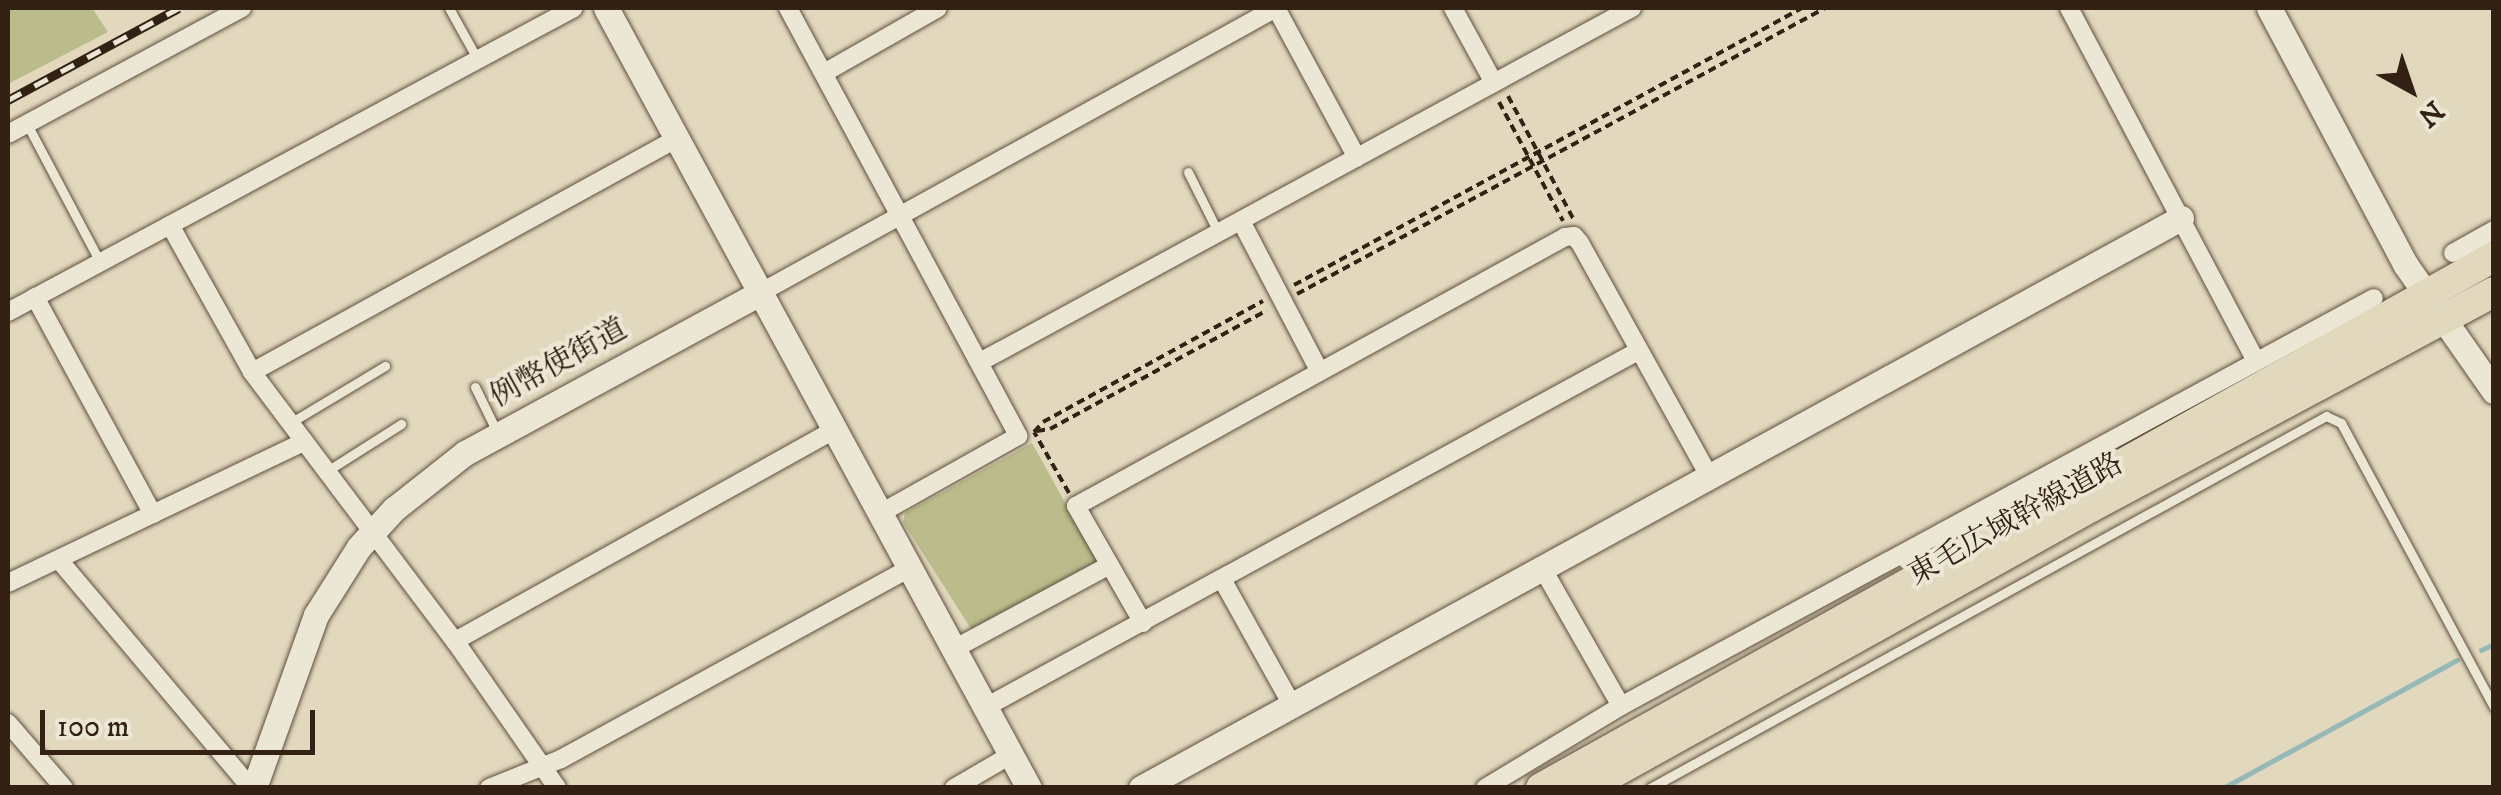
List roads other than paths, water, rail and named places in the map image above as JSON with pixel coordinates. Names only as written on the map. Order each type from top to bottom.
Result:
[{"type":"highway","name":"東毛広域幹線道路","points":[[1541,788],[2494,257]]},
{"type":"highway","name":"東毛広域幹線道路","points":[[1586,788],[2074,517],[2494,292]]},
{"type":"street","points":[[8,134],[242,8]]},
{"type":"street","points":[[8,312],[574,8]]},
{"type":"street","points":[[606,8],[1029,788]]},
{"type":"street","points":[[788,8],[980,362],[1026,434],[879,514]]},
{"type":"street","points":[[824,74],[938,8]]},
{"type":"street","points":[[758,294],[1276,8],[1357,158]]},
{"type":"street","points":[[1453,8],[1494,83]]},
{"type":"street","points":[[980,362],[1632,8]]},
{"type":"street","points":[[2069,8],[2256,360]]},
{"type":"street","points":[[2269,8],[2426,294],[2494,391]]},
{"type":"street","points":[[252,372],[676,139]]},
{"type":"street","points":[[1141,788],[2181,218]]},
{"type":"street","points":[[1241,221],[1320,372]]},
{"type":"street","points":[[170,225],[252,372],[455,641],[558,788]]},
{"type":"street","points":[[2453,253],[2494,230]]},
{"type":"street","points":[[1144,623],[1076,506],[1574,236],[1710,478]]},
{"type":"street","name":"例幣使街道","points":[[252,788],[310,629],[330,589],[372,531],[440,469],[758,294]]},
{"type":"street","points":[[35,297],[153,514]]},
{"type":"street","points":[[1485,788],[1621,706],[2374,298]]},
{"type":"street","points":[[984,708],[1223,581],[1638,351]]},
{"type":"street","points":[[455,641],[834,430]]},
{"type":"street","points":[[8,583],[304,442]]},
{"type":"street","points":[[2024,486],[2079,486]]},
{"type":"street","points":[[58,560],[252,788]]},
{"type":"street","points":[[952,650],[1110,565]]},
{"type":"street","points":[[489,788],[545,765],[908,569]]},
{"type":"street","points":[[1544,570],[1621,706]]},
{"type":"street","points":[[1223,581],[1292,705]]},
{"type":"street","points":[[8,723],[64,788]]},
{"type":"street","points":[[954,788],[1009,756]]},
{"type":"lane","points":[[450,8],[478,60]]},
{"type":"lane","points":[[27,124],[100,262]]},
{"type":"lane","points":[[1188,172],[1218,232]]},
{"type":"lane","points":[[290,423],[385,366]]},
{"type":"lane","points":[[475,388],[499,434]]},
{"type":"lane","points":[[1650,788],[2326,416],[2341,423],[2494,707]]},
{"type":"lane","points":[[327,470],[402,424]]},
{"type":"waterway","points":[[2481,650],[2494,644]]},
{"type":"waterway","points":[[2223,788],[2457,660]]},
{"type":"railway","points":[[8,100],[179,8]]}]
